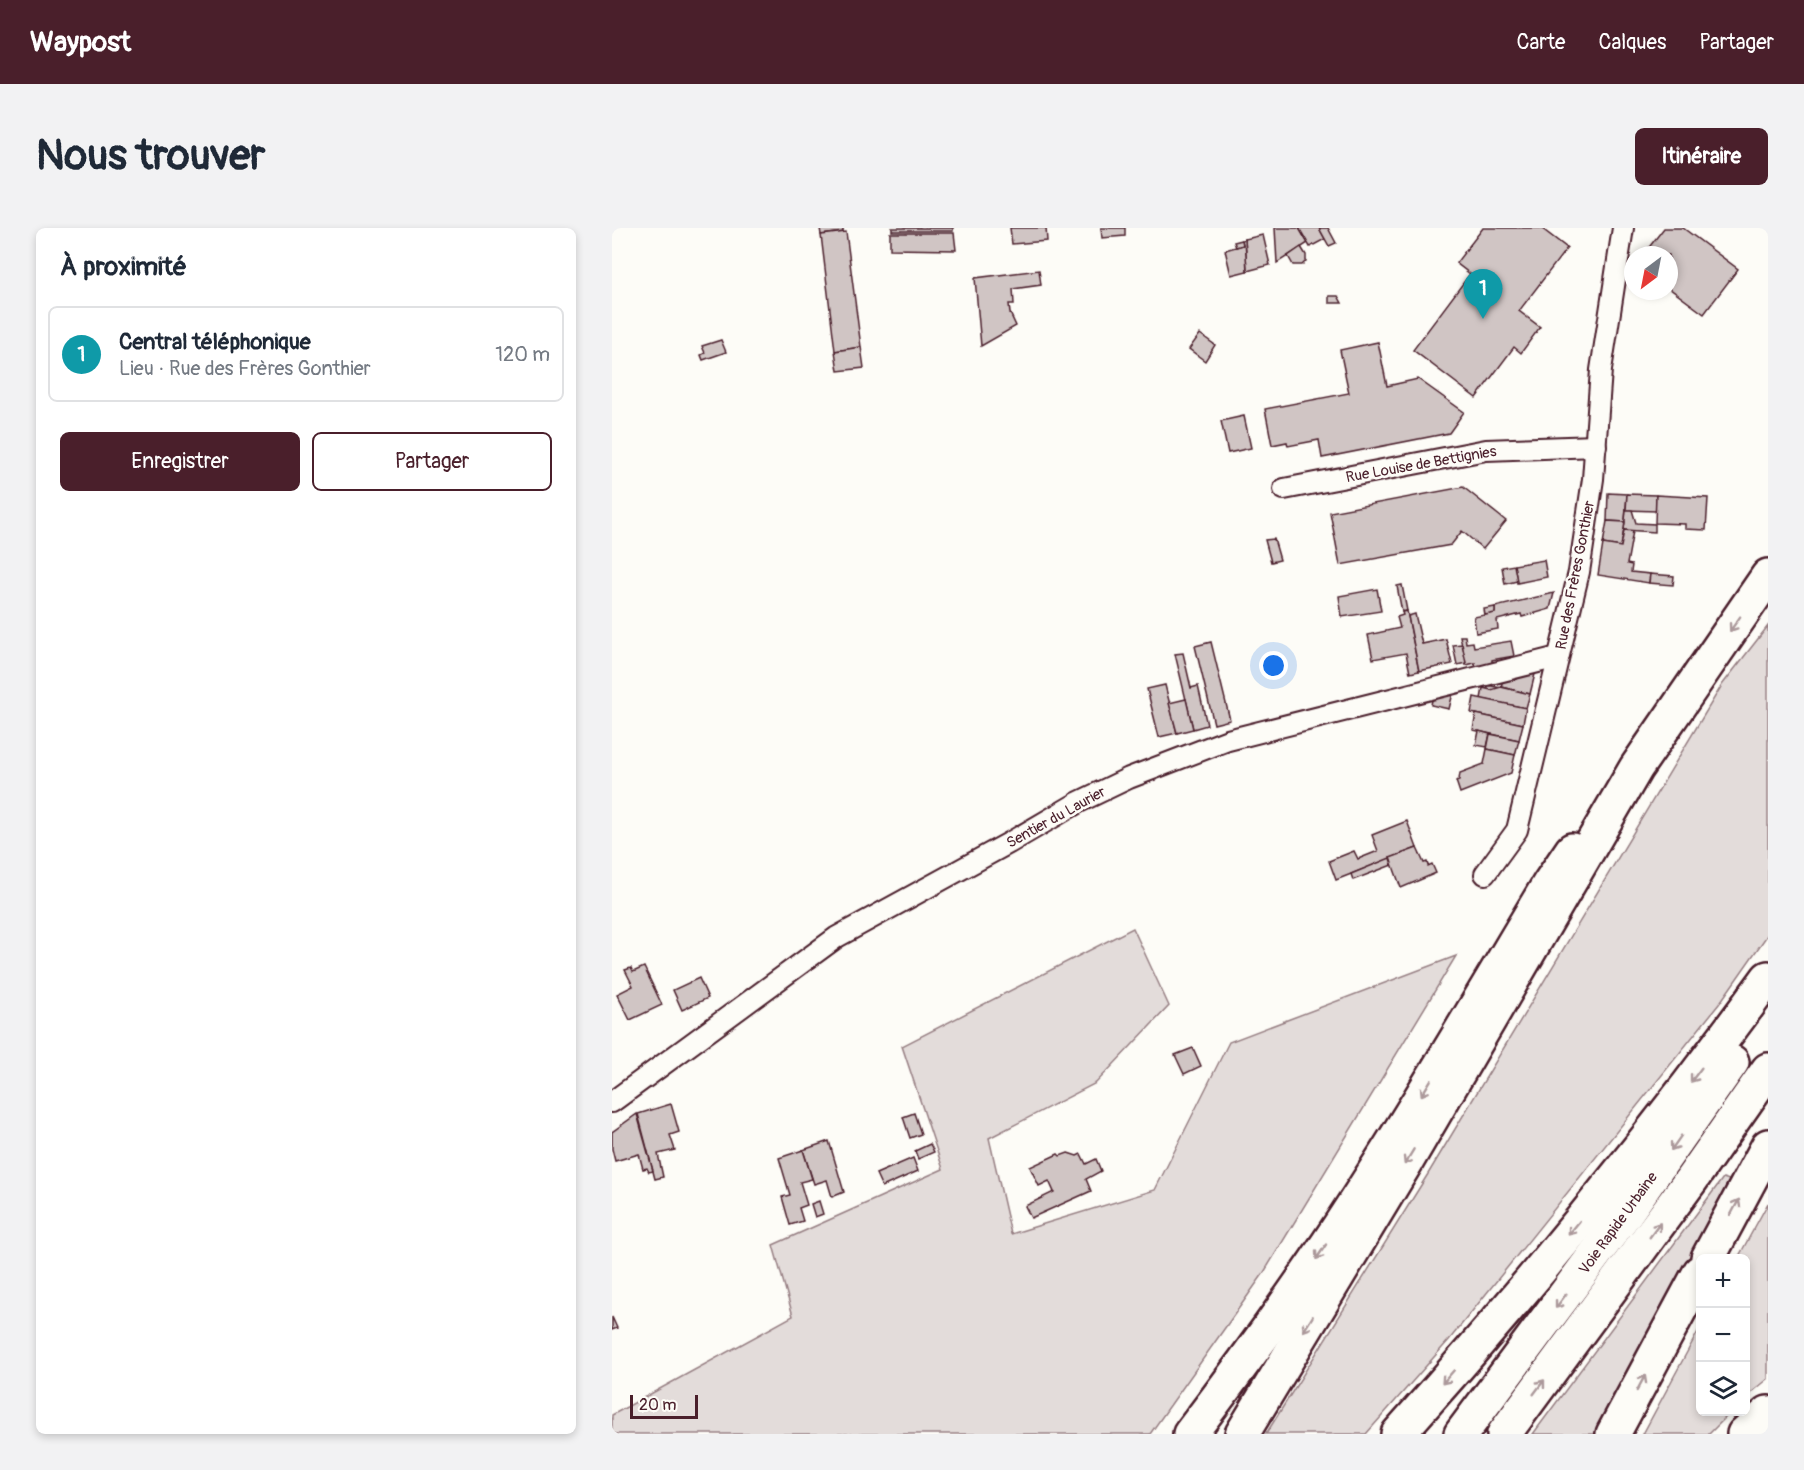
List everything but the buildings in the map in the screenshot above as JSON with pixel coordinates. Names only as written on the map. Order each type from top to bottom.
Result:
[{"type":"highway","points":[[1190,1434],[1262,1339],[1330,1241],[1550,884],[1579,841],[1636,768],[1768,576]]},
{"type":"highway","points":[[1242,1434],[1408,1159],[1636,768]]},
{"type":"highway","points":[[1398,1434],[1488,1331],[1620,1171],[1693,1079],[1768,978]]},
{"type":"highway","name":"Voie Rapide Urbaine","points":[[1461,1434],[1676,1144],[1768,1008]]},
{"type":"highway","points":[[1504,1434],[1691,1180],[1768,1070]]},
{"type":"highway","points":[[1710,1254],[1768,1146]]},
{"type":"highway","points":[[1613,1434],[1696,1281]]},
{"type":"highway","points":[[1744,1434],[1768,1413]]},
{"type":"street","name":"Rue des Frères Gonthier","points":[[1485,874],[1517,830],[1584,547],[1596,446],[1601,370],[1623,228]]},
{"type":"street","name":"Rue Louise de Bettignies","points":[[1284,489],[1486,450],[1596,446]]},
{"type":"street","name":"Sentier du Laurier","points":[[612,1102],[837,937],[1109,787],[1154,767],[1228,740],[1558,657]]},
{"type":"shaded area","points":[[1768,626],[1768,934],[1719,1004],[1449,1340],[1366,1434],[1266,1434],[1428,1174],[1722,685]]},
{"type":"shaded area","points":[[1133,928],[1169,1006],[1096,1083],[989,1138],[1011,1234],[1155,1190],[1229,1042],[1456,956],[1263,1274],[1150,1434],[612,1434],[612,1415],[793,1316],[773,1245],[943,1169],[902,1046]]},
{"type":"shaded area","points":[[1723,1178],[1732,1181],[1595,1434],[1533,1434]]},
{"type":"shaded area","points":[[1768,1203],[1768,1379],[1750,1394],[1750,1254],[1740,1254]]},
{"type":"shaded area","points":[[1696,1335],[1696,1416],[1727,1416],[1709,1434],[1643,1434]]},
{"type":"place","name":"Central téléphonique","points":[[1483,319]]}]
